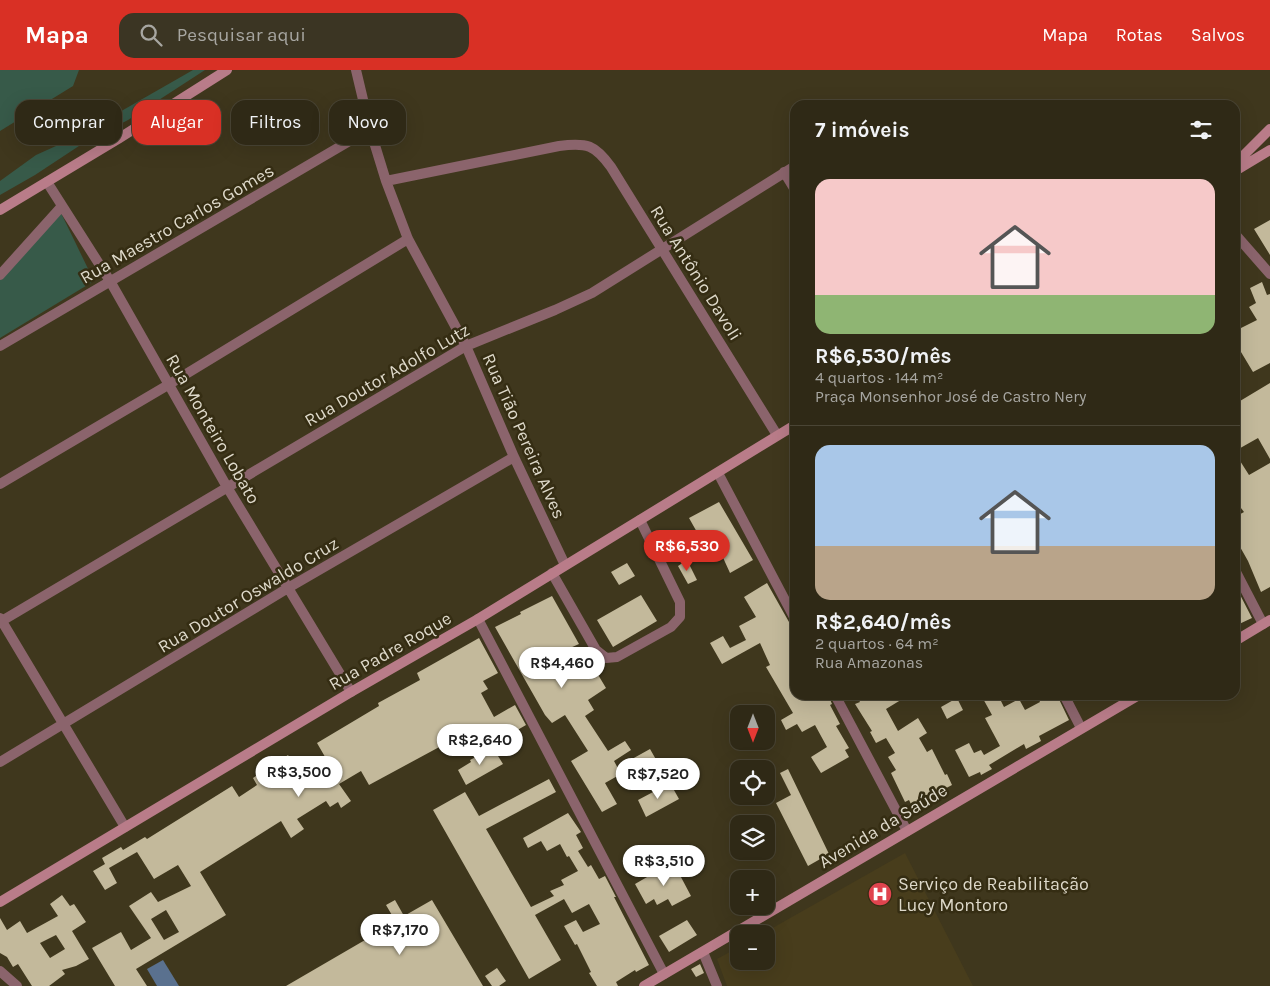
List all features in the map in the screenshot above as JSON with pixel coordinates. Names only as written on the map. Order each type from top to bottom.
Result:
[{"type":"street","points":[[0,210],[227,70]]},
{"type":"street","name":"Rua Tião Pereira Alves","points":[[356,70],[363,100]]},
{"type":"street","points":[[1240,159],[1270,130]]},
{"type":"street","name":"Rua Antônio Davoli","points":[[386,181],[575,144],[588,145],[594,148],[602,155],[662,249],[777,436]]},
{"type":"street","name":"Rua Maestro Carlos Gomes","points":[[0,346],[343,145]]},
{"type":"street","name":"Rua Tião Pereira Alves","points":[[375,145],[386,181],[408,239],[466,346],[514,457],[565,566]]},
{"type":"street","points":[[1240,169],[1270,150]]},
{"type":"street","name":"Rua Doutor Adolfo Lutz","points":[[1,620],[466,346],[592,293],[790,169]]},
{"type":"street","points":[[784,172],[790,182]]},
{"type":"street","name":"Rua Monteiro Lobato","points":[[47,182],[110,281],[227,487],[351,692]]},
{"type":"street","points":[[0,274],[62,206]]},
{"type":"street","points":[[0,484],[168,385],[408,239]]},
{"type":"street","points":[[1240,240],[1270,274]]},
{"type":"street","name":"Rua Padre Roque","points":[[0,902],[351,692],[478,619],[790,428]]},
{"type":"street","name":"Rua Doutor Oswaldo Cruz","points":[[0,762],[288,588],[514,457]]},
{"type":"street","points":[[718,473],[790,610]]},
{"type":"street","points":[[552,573],[596,650],[606,658],[617,657],[671,627],[680,617],[680,602],[640,520]]},
{"type":"street","points":[[1240,578],[1266,622],[1240,638]]},
{"type":"street","points":[[478,619],[664,974]]},
{"type":"street","points":[[1,620],[125,827]]},
{"type":"street","points":[[838,700],[906,831]]},
{"type":"street","points":[[1067,700],[1081,728]]},
{"type":"street","name":"Avenida da Saúde","points":[[644,986],[1130,700]]},
{"type":"street","points":[[703,952],[717,986]]},
{"type":"street","points":[[0,971],[17,986]]},
{"type":"shaded area","name":"Serviço de Reabilitação Lucy Montoro","points":[[905,853],[973,986],[727,986],[717,959],[730,952],[730,970],[775,970],[775,927]]},
{"type":"green space","points":[[0,70],[79,70],[73,86],[50,100],[15,100],[15,122],[0,131]]},
{"type":"green space","points":[[193,70],[205,70],[159,100],[141,100]]},
{"type":"green space","points":[[132,105],[132,117],[122,123],[122,111]]},
{"type":"green space","points":[[58,145],[80,145],[0,195],[0,181],[36,155]]},
{"type":"green space","points":[[61,213],[94,281],[0,338],[0,280]]},
{"type":"water","points":[[163,960],[179,986],[157,986],[147,969]]},
{"type":"building","points":[[1270,220],[1270,255],[1254,229]]},
{"type":"building","points":[[1262,282],[1267,295],[1270,294],[1270,363],[1253,372],[1240,350],[1240,328],[1257,320],[1249,307],[1256,303],[1250,288]]},
{"type":"building","points":[[1270,383],[1270,459],[1258,438],[1240,448],[1240,401]]},
{"type":"building","points":[[1240,461],[1249,475],[1270,463],[1270,587],[1261,592],[1240,547],[1240,514],[1244,512],[1240,507]]},
{"type":"building","points":[[719,502],[753,560],[730,573],[720,551],[711,557],[689,518]]},
{"type":"building","points":[[687,560],[697,580],[688,584],[678,566]]},
{"type":"building","points":[[627,563],[635,576],[619,585],[611,572]]},
{"type":"building","points":[[767,583],[790,623],[790,700],[830,700],[832,704],[830,705],[840,724],[836,726],[849,748],[845,750],[849,757],[821,773],[811,757],[827,747],[815,725],[802,732],[797,724],[786,730],[781,720],[793,713],[766,667],[770,665],[760,643],[722,664],[710,643],[723,636],[730,648],[746,640],[739,626],[756,617],[744,597]]},
{"type":"building","points":[[641,595],[657,621],[613,647],[597,620]]},
{"type":"building","points":[[1240,595],[1252,618],[1240,624]]},
{"type":"building","points":[[552,596],[579,644],[561,652],[571,671],[584,663],[591,676],[597,673],[606,688],[588,700],[594,710],[585,716],[608,751],[625,741],[631,750],[614,761],[621,774],[605,783],[617,804],[602,812],[571,761],[588,751],[565,715],[552,723],[545,715],[495,627]]},
{"type":"building","points":[[479,638],[498,673],[483,681],[488,689],[481,693],[494,717],[515,705],[526,725],[492,745],[480,725],[369,785],[361,771],[339,784],[351,801],[341,808],[338,802],[330,807],[326,801],[297,819],[304,829],[291,838],[281,821],[200,872],[226,915],[136,969],[147,986],[115,986],[92,948],[121,932],[131,950],[151,938],[129,906],[151,892],[158,902],[191,886],[178,865],[154,879],[137,852],[109,868],[117,883],[105,890],[93,871],[105,864],[102,858],[121,847],[123,850],[145,837],[147,839],[232,786],[239,797],[257,785],[253,778],[288,755],[303,779],[328,762],[317,743],[379,706],[378,703],[420,680],[417,673]],"holes":[[[166,910],[179,932],[164,940],[151,919]]]},
{"type":"building","points":[[859,700],[901,700],[886,709],[898,731],[918,718],[927,733],[919,738],[927,752],[932,749],[952,785],[912,806],[909,800],[905,802],[891,773],[896,770],[888,757],[895,753],[886,738],[876,743],[870,732],[872,731],[855,704],[860,702]]},
{"type":"building","points":[[953,700],[958,700],[963,710],[947,719],[941,707]]},
{"type":"building","points":[[984,700],[1000,700],[1004,707],[1020,700],[1025,710],[1040,702],[1039,700],[1059,700],[1069,720],[1039,736],[1041,741],[1026,749],[1024,744],[989,765],[992,769],[981,775],[980,772],[969,777],[955,750],[969,743],[974,753],[981,750],[984,755],[1000,746],[985,718],[992,715]]},
{"type":"building","points":[[493,748],[503,764],[466,785],[458,770],[471,762],[470,760]]},
{"type":"building","points":[[650,749],[658,763],[639,773],[632,759]]},
{"type":"building","points":[[788,769],[829,854],[808,866],[776,803],[791,795],[780,773]]},
{"type":"building","points":[[549,779],[556,792],[486,829],[531,907],[554,896],[550,891],[564,885],[561,880],[578,871],[560,844],[547,851],[541,841],[528,848],[523,838],[568,813],[581,832],[576,835],[583,848],[578,851],[588,867],[591,865],[599,879],[605,876],[649,965],[636,972],[635,970],[616,982],[618,986],[597,986],[589,973],[591,972],[577,944],[575,945],[564,926],[576,920],[583,932],[600,924],[589,904],[572,913],[564,899],[535,915],[561,960],[529,979],[433,810],[465,792],[479,816]]},
{"type":"building","points":[[670,783],[679,799],[646,817],[638,800]]},
{"type":"building","points":[[673,862],[691,896],[672,906],[668,899],[657,905],[654,899],[646,904],[635,884]]},
{"type":"building","points":[[62,895],[70,906],[74,904],[86,922],[72,931],[89,959],[76,966],[62,970],[65,974],[49,986],[32,986],[18,964],[13,967],[7,957],[0,953],[0,918],[7,930],[20,921],[27,933],[58,916],[50,904]],"holes":[[[56,935],[65,949],[50,958],[40,943]]]},
{"type":"building","points":[[395,900],[404,916],[432,900],[483,986],[286,986],[396,922],[386,905]]},
{"type":"building","points":[[687,920],[697,935],[669,952],[659,936]]},
{"type":"building","points":[[700,964],[704,973],[696,977],[691,969]]},
{"type":"building","points":[[497,968],[506,981],[499,986],[492,986],[485,976]]},
{"type":"place","name":"Serviço de Reabilitação Lucy Montoro","points":[[880,894]]}]
